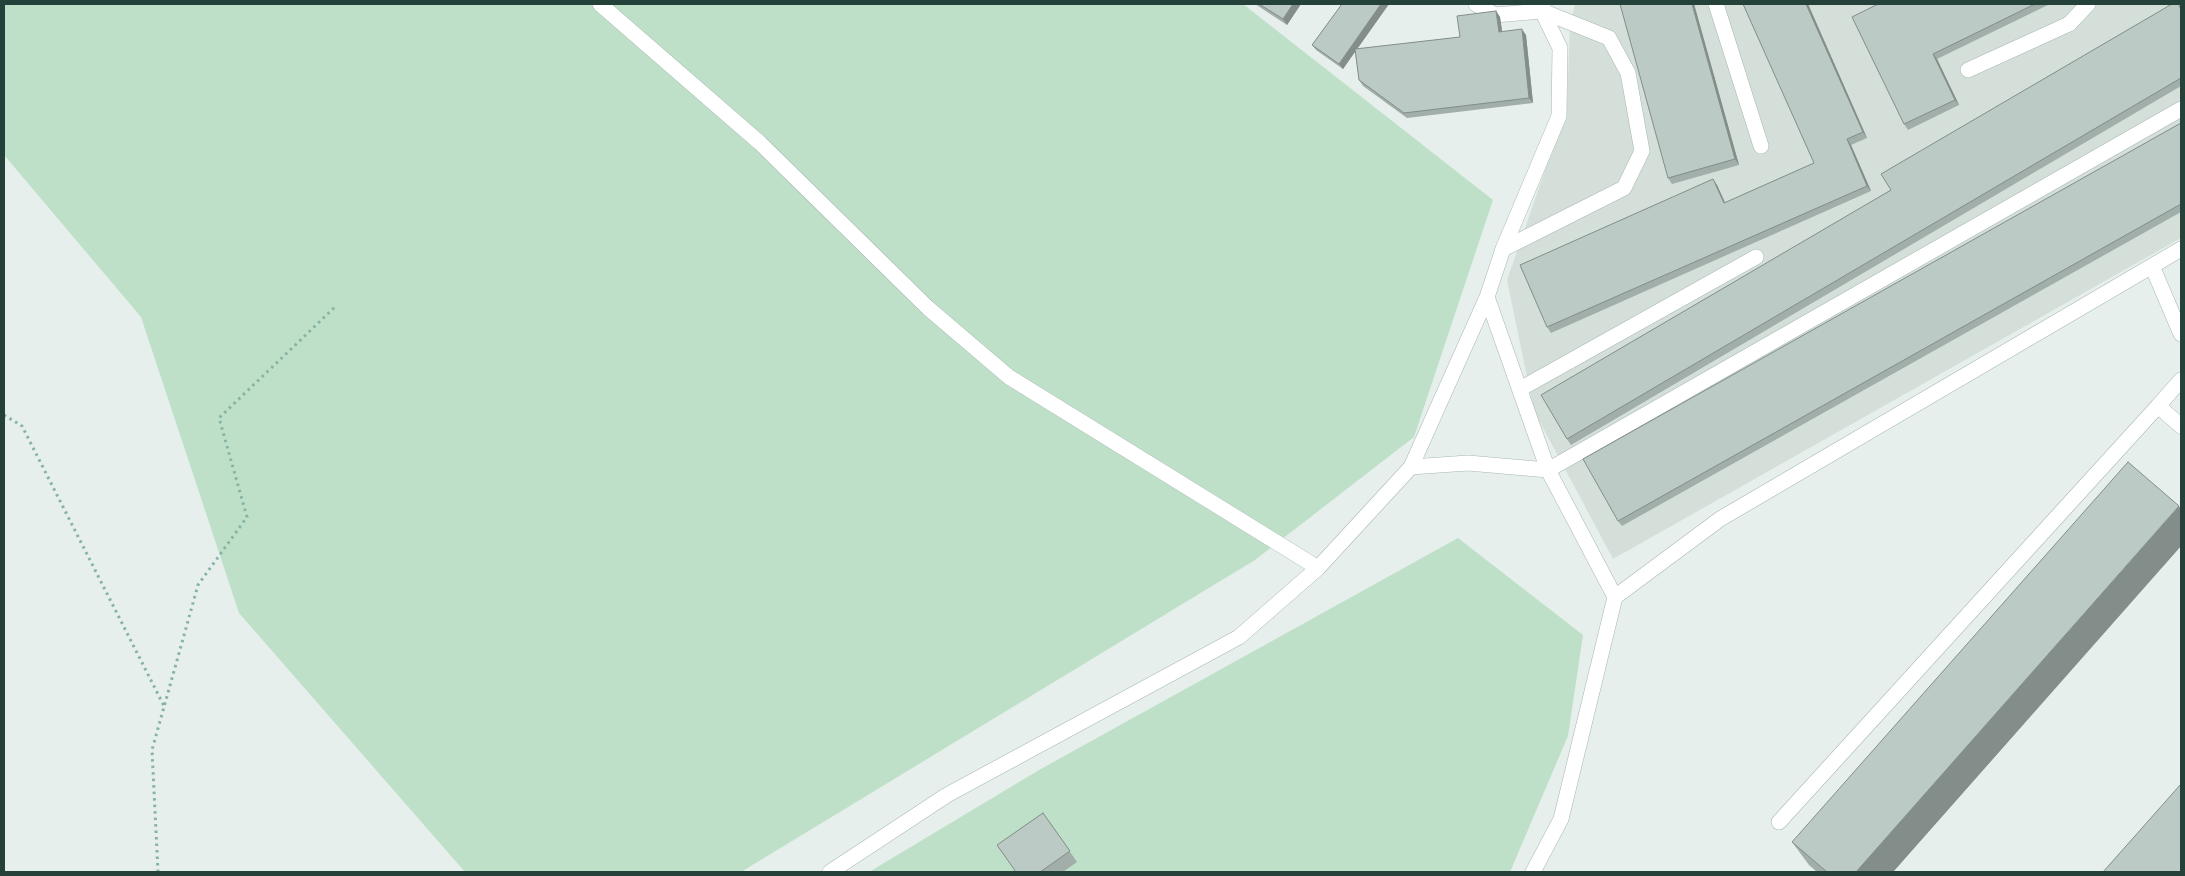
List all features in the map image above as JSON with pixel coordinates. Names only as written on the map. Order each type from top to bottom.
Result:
[{"type":"street","points":[[600,4],[760,143],[928,308],[1009,377],[1318,568]]},
{"type":"street","points":[[1476,4],[1495,15],[1543,7],[1609,38],[1628,73],[1642,151],[1624,188],[1503,249]]},
{"type":"street","points":[[1716,4],[1761,146]]},
{"type":"street","points":[[1968,70],[2069,24],[2088,4]]},
{"type":"street","points":[[830,872],[947,795],[1238,637],[1318,568],[1410,467],[1487,297],[1503,249],[1559,116],[1560,48],[1543,7]]},
{"type":"street","points":[[1410,467],[1468,463],[1548,470],[2181,109]]},
{"type":"street","points":[[1533,872],[1562,819],[1615,597],[1720,519],[2181,249]]},
{"type":"street","points":[[1520,389],[1756,258]]},
{"type":"street","points":[[2152,266],[2181,334]]},
{"type":"street","points":[[1487,297],[1548,470],[1615,597]]},
{"type":"street","points":[[1779,822],[2181,380]]},
{"type":"street","points":[[2158,406],[2181,426]]},
{"type":"path","points":[[158,872],[152,750],[198,585],[247,517],[219,418],[337,305]]},
{"type":"path","points":[[4,415],[22,426],[164,706]]},
{"type":"shaded area","points":[[1575,4],[2181,4],[2181,238],[1613,559],[1534,411],[1507,280],[1567,107],[1570,24]]},
{"type":"green space","points":[[4,4],[1243,4],[1493,200],[1414,437],[1255,560],[741,872],[465,872],[239,613],[141,317],[4,155]]},
{"type":"green space","points":[[1458,538],[1583,635],[1568,736],[1510,872],[869,872],[1039,770]]},
{"type":"building","points":[[1259,4],[1293,4],[1283,19]]},
{"type":"building","points":[[1342,4],[1381,4],[1339,64],[1312,45]]},
{"type":"building","points":[[1620,4],[1692,4],[1735,159],[1668,178]]},
{"type":"building","points":[[1743,4],[1806,4],[1863,132],[1847,139],[1867,186],[1547,327],[1520,265],[1713,179],[1724,203],[1814,163]]},
{"type":"building","points":[[1878,4],[2035,4],[1933,54],[1955,100],[1904,124],[1852,17]]},
{"type":"building","points":[[2172,4],[2178,4],[2181,9],[2181,78],[1567,439],[1541,395],[1891,190],[1881,174]]},
{"type":"building","points":[[1496,11],[1499,32],[1522,29],[1529,98],[1404,113],[1359,80],[1355,49],[1460,37],[1457,16]]},
{"type":"building","points":[[2181,123],[2181,204],[1618,521],[1583,459]]},
{"type":"building","points":[[2128,462],[2179,506],[1856,872],[1827,872],[1792,842]]},
{"type":"building","points":[[2181,784],[2181,872],[2103,872]]},
{"type":"building","points":[[1043,813],[1070,851],[1040,872],[1016,872],[997,845]]}]
